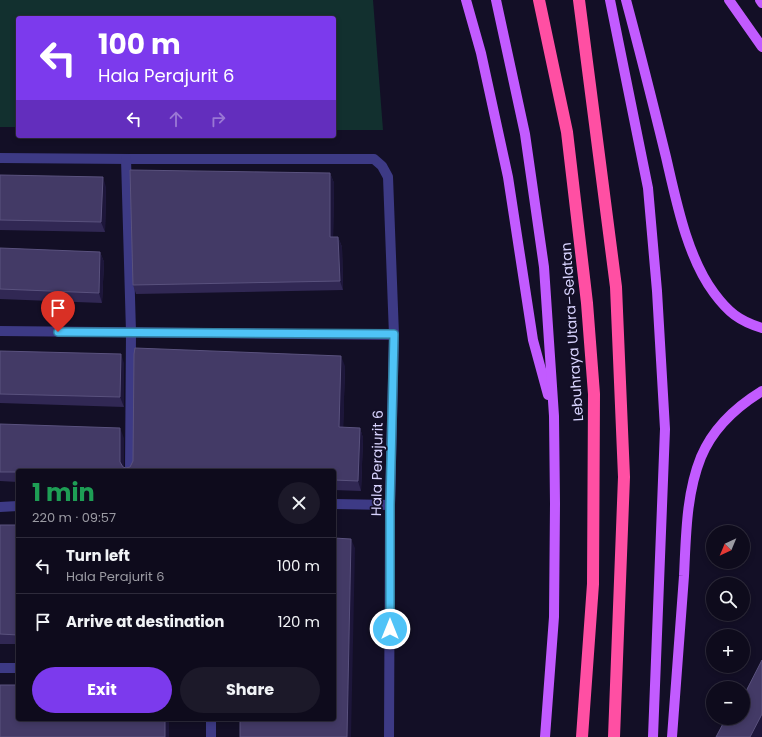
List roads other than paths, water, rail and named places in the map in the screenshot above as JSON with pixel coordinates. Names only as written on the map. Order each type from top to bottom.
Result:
[{"type":"highway","name":"Lebuhraya Utara–Selatan","points":[[539,0],[567,132],[587,303],[594,394],[593,584],[582,737]]},
{"type":"highway","points":[[579,0],[616,287],[624,477],[614,737]]},
{"type":"main road","points":[[466,0],[481,53],[508,177],[533,340],[554,416]]},
{"type":"main road","points":[[496,0],[528,149],[544,267],[554,416],[554,617],[545,737]]},
{"type":"main road","points":[[610,0],[648,188],[665,429],[653,737]]},
{"type":"main road","points":[[626,0],[674,189],[696,263],[713,292],[729,312],[748,323],[762,328]]},
{"type":"main road","points":[[729,0],[762,47]]},
{"type":"main road","points":[[672,737],[687,521],[693,478],[702,455],[712,437],[725,420],[748,400],[762,391]]},
{"type":"street","points":[[0,158],[126,159],[131,332],[130,469]]},
{"type":"street","name":"Hala Perajurit 6","points":[[126,159],[374,159],[382,166],[388,177],[394,334],[390,505],[389,737]]},
{"type":"street","points":[[0,331],[394,334]]},
{"type":"street","points":[[336,504],[390,505]]},
{"type":"street","points":[[0,507],[16,506]]},
{"type":"street","points":[[0,668],[16,668]]},
{"type":"street","points":[[211,721],[211,737]]}]
